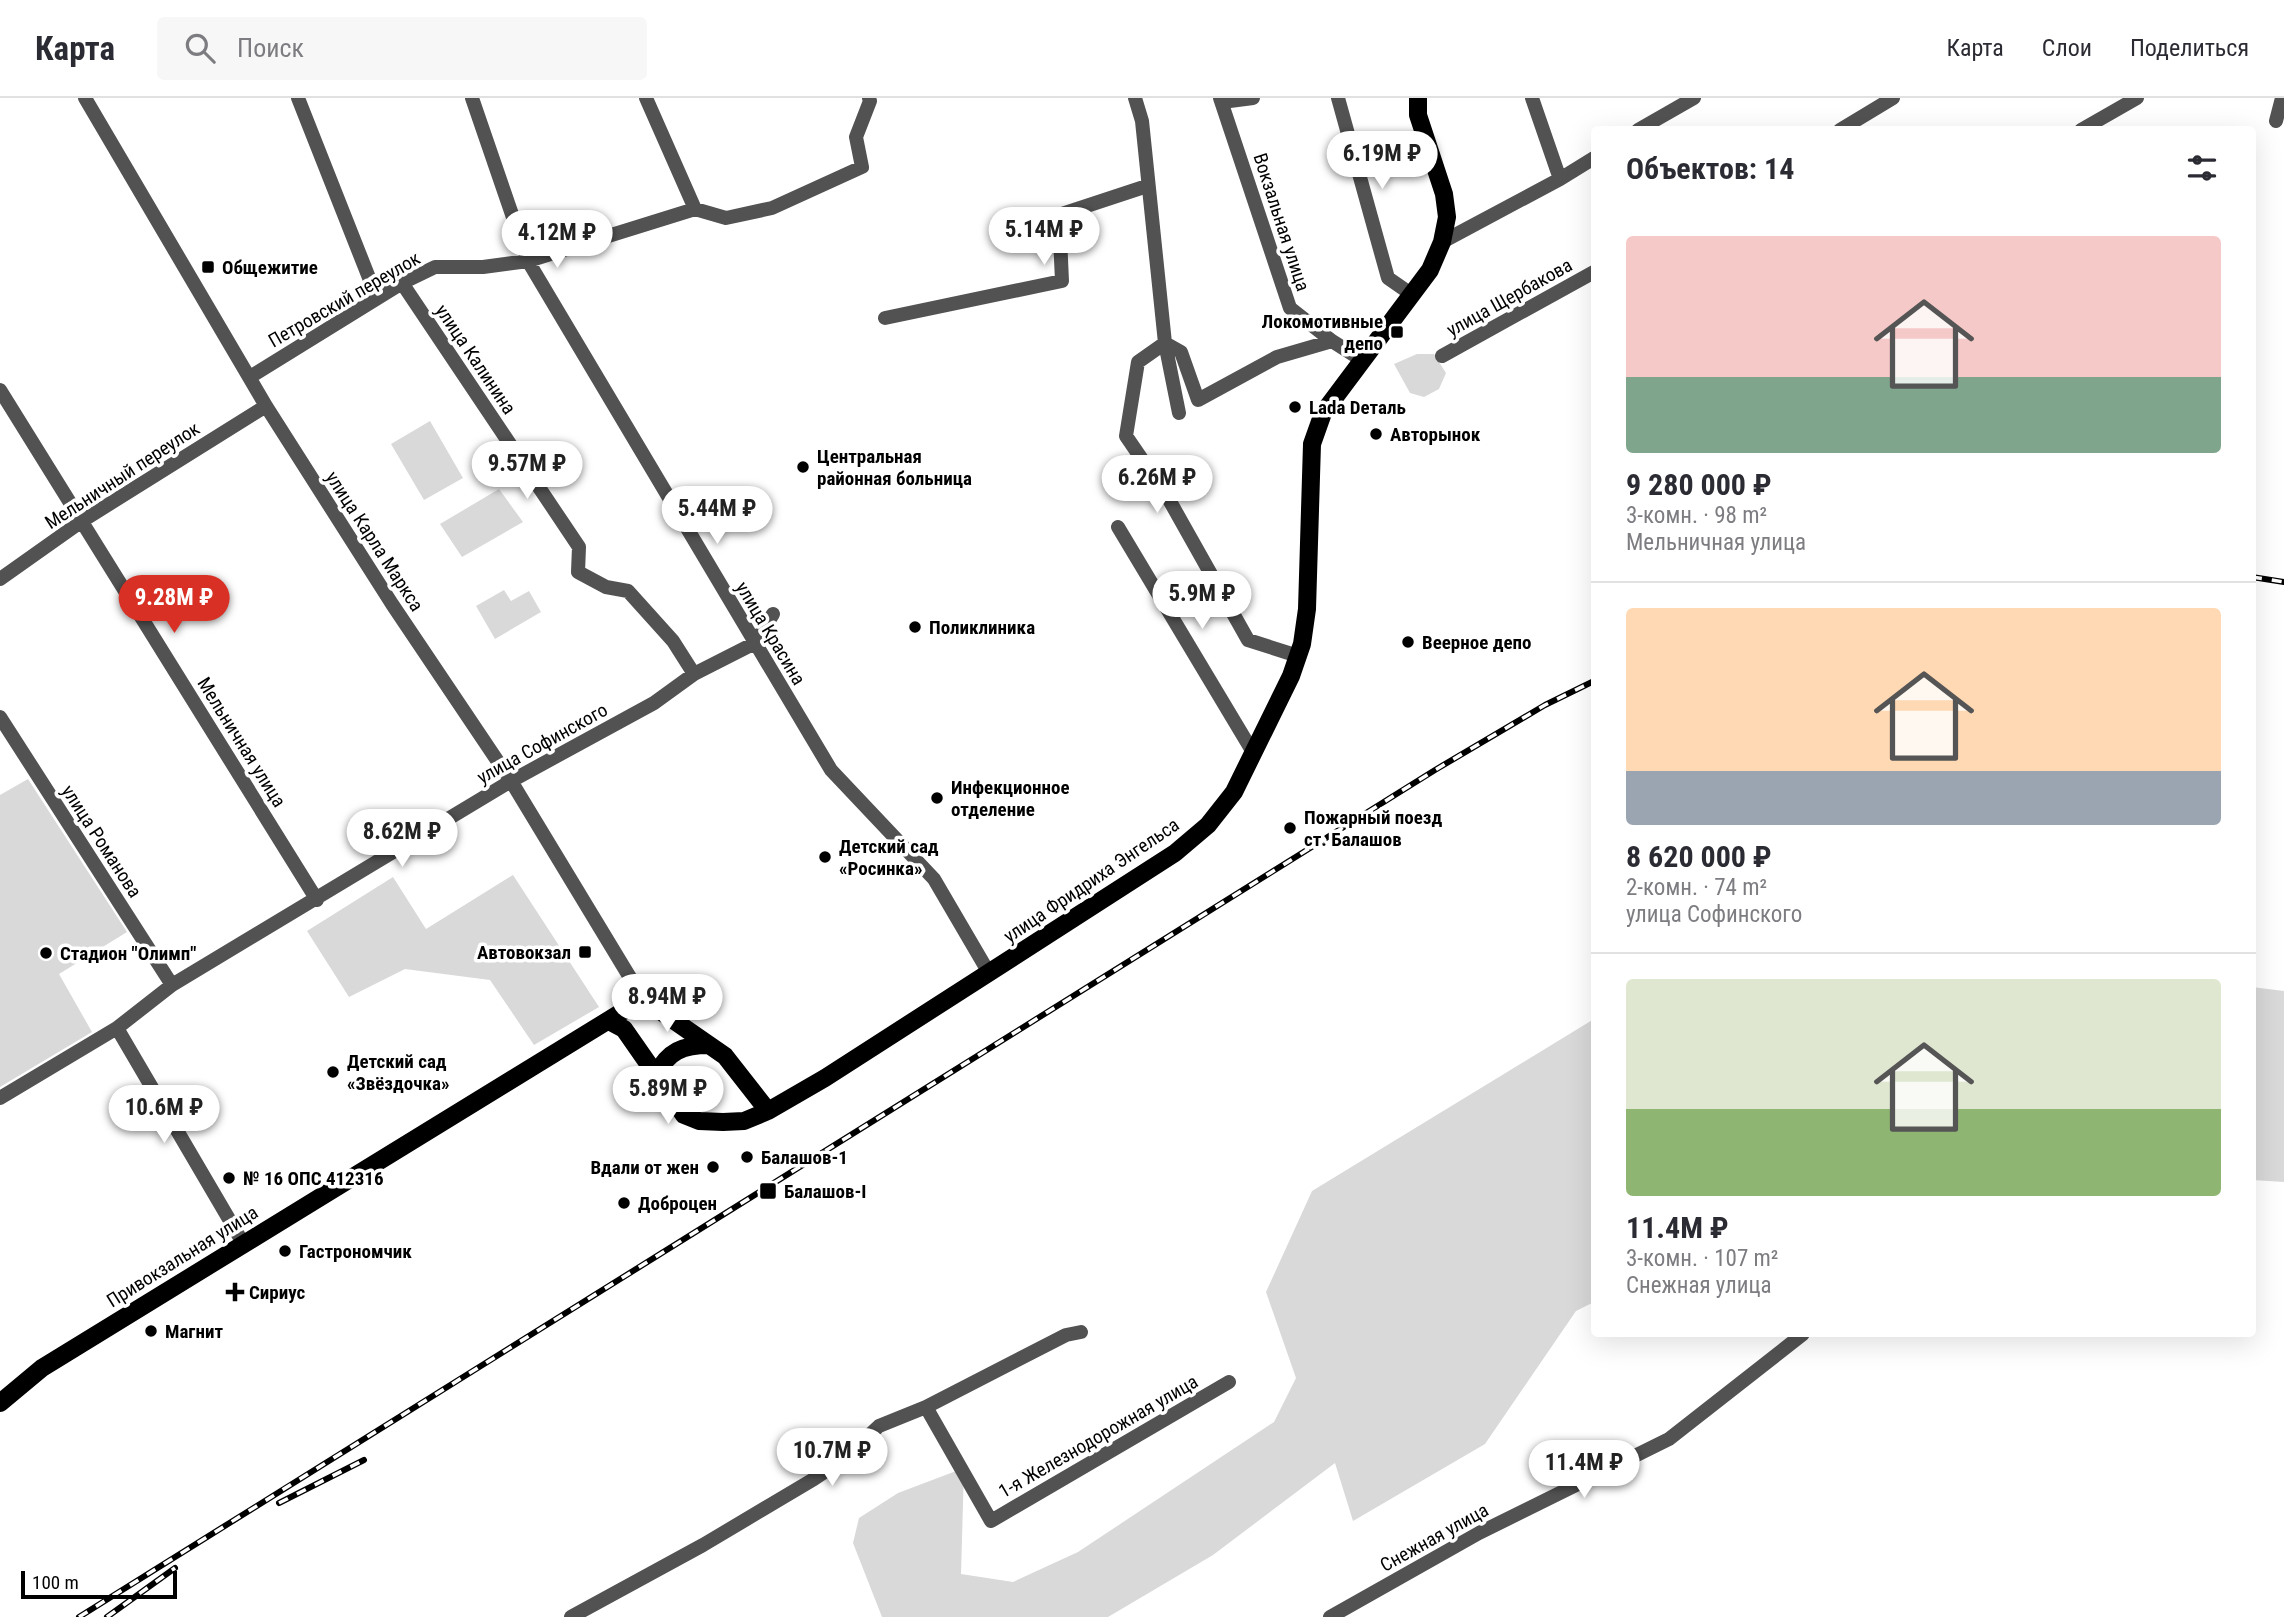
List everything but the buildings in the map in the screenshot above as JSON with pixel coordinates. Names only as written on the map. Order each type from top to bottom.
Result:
[{"type":"main road","name":"улица Фридриха Энгельса","points":[[609,1021],[624,1029],[684,1115],[699,1121],[744,1121],[768,1111],[989,973],[1175,853],[1208,825],[1234,792],[1298,656],[1307,610],[1312,444],[1323,413],[1430,270],[1442,242],[1447,217],[1444,194],[1418,115],[1418,98]]},
{"type":"main road","name":"Привокзальная улица","points":[[0,1403],[42,1368],[643,999]]},
{"type":"main road","points":[[643,999],[725,1055],[768,1111]]},
{"type":"main road","points":[[656,1075],[665,1057],[688,1045],[709,1045]]},
{"type":"street","name":"улица Карла Маркса","points":[[85,98],[266,406],[392,604],[511,781],[643,999]]},
{"type":"street","points":[[298,98],[377,298]]},
{"type":"street","name":"улица Красина","points":[[472,98],[528,261],[831,770],[934,879],[989,973]]},
{"type":"street","points":[[646,98],[695,209],[726,218],[772,208],[862,167],[856,137],[869,98]]},
{"type":"street","points":[[1135,98],[1142,121],[1166,343],[1180,413]]},
{"type":"street","points":[[1221,100],[1253,98]]},
{"type":"street","points":[[1338,98],[1388,278],[1411,294]]},
{"type":"street","points":[[1532,98],[1560,179]]},
{"type":"street","points":[[1645,126],[1693,98]]},
{"type":"street","points":[[1847,126],[1893,98]]},
{"type":"street","points":[[2088,126],[2137,98]]},
{"type":"street","points":[[2276,121],[2281,98]]},
{"type":"street","name":"Вокзальная улица","points":[[1221,100],[1290,308],[1332,341],[1362,360]]},
{"type":"street","points":[[1442,242],[1591,160]]},
{"type":"street","points":[[885,318],[1062,281],[1059,215],[1147,186]]},
{"type":"street","name":"Петровский переулок","points":[[250,377],[402,282],[435,267],[483,267],[528,261],[695,209]]},
{"type":"street","name":"улица Щербакова","points":[[1442,356],[1591,274]]},
{"type":"street","name":"улица Калинина","points":[[402,282],[579,547],[578,572],[606,587],[628,591],[673,641],[694,674]]},
{"type":"street","points":[[1166,343],[1181,352],[1198,400],[1277,358],[1332,341]]},
{"type":"street","points":[[1166,343],[1138,362],[1126,436],[1167,496],[1248,639],[1298,656]]},
{"type":"street","name":"Мельничная улица","points":[[0,390],[317,900]]},
{"type":"street","name":"Мельничный переулок","points":[[0,579],[82,521],[266,406]]},
{"type":"street","points":[[1118,527],[1254,754]]},
{"type":"street","points":[[755,643],[773,614]]},
{"type":"street","name":"улица Софинского","points":[[0,1098],[117,1028],[172,985],[511,781],[654,703],[694,674],[755,643]]},
{"type":"street","name":"улица Романова","points":[[0,717],[172,985]]},
{"type":"street","points":[[117,1028],[243,1243]]},
{"type":"street","points":[[571,1617],[704,1545],[814,1479],[844,1459],[879,1426],[926,1407],[1066,1335],[1081,1332]]},
{"type":"street","name":"Снежная улица","points":[[1331,1617],[1347,1612],[1479,1533],[1669,1439],[1799,1337]]},
{"type":"street","name":"1-я Железнодорожная улица","points":[[926,1407],[991,1521],[1229,1382]]},
{"type":"shaded area","points":[[1417,354],[1434,354],[1446,373],[1439,389],[1424,397],[1410,393],[1394,364]]},
{"type":"shaded area","points":[[430,421],[463,478],[424,500],[391,444]]},
{"type":"shaded area","points":[[499,489],[523,522],[462,557],[440,524]]},
{"type":"shaded area","points":[[504,590],[511,601],[529,591],[541,612],[495,639],[476,606]]},
{"type":"shaded area","name":"Стадион \"Олимп\"","points":[[28,779],[127,932],[59,974],[92,1032],[0,1087],[0,795]]},
{"type":"shaded area","points":[[513,875],[599,1007],[534,1045],[490,980],[405,969],[349,997],[307,931],[393,877],[426,929]]},
{"type":"shaded area","points":[[2256,988],[2284,991],[2284,1182],[2256,1180]]},
{"type":"shaded area","points":[[1591,1021],[1591,1304],[1576,1311],[1485,1444],[1353,1521],[1335,1463],[1213,1555],[1108,1617],[882,1617],[853,1543],[859,1518],[898,1493],[964,1468],[961,1574],[1013,1582],[1078,1552],[1274,1422],[1296,1378],[1266,1292],[1312,1191]]},
{"type":"railway","points":[[2256,578],[2284,582]]},
{"type":"railway","points":[[79,1617],[1435,770],[1545,705],[1591,682]]},
{"type":"railway","points":[[279,1503],[364,1460]]},
{"type":"railway","points":[[107,1617],[175,1568]]},
{"type":"place","name":"Общежитие","points":[[208,267]]},
{"type":"place","name":"Локомотивные депо","points":[[1397,332]]},
{"type":"place","name":"Lada Dеталь","points":[[1295,407]]},
{"type":"place","name":"Авторынок","points":[[1376,434]]},
{"type":"place","name":"Центральная районная больница","points":[[803,467]]},
{"type":"place","name":"Поликлиника","points":[[915,627]]},
{"type":"place","name":"Веерное депо","points":[[1408,642]]},
{"type":"place","name":"Инфекционное отделение","points":[[937,798]]},
{"type":"place","name":"Пожарный поезд ст. Балашов","points":[[1290,828]]},
{"type":"place","name":"Детский сад «Росинка»","points":[[825,857]]},
{"type":"place","name":"Автовокзал","points":[[585,952]]},
{"type":"place","name":"Стадион \"Олимп\"","points":[[46,953]]},
{"type":"place","name":"Детский сад «Звёздочка»","points":[[333,1072]]},
{"type":"place","name":"Балашов-1","points":[[747,1157]]},
{"type":"place","name":"Вдали от жен","points":[[713,1167]]},
{"type":"place","name":"№ 16 ОПС 412316","points":[[229,1178]]},
{"type":"place","name":"Балашов-I","points":[[768,1191]]},
{"type":"place","name":"Доброцен","points":[[624,1203]]},
{"type":"place","name":"Гастрономчик","points":[[285,1251]]},
{"type":"place","name":"Сириус","points":[[235,1292]]},
{"type":"place","name":"Магнит","points":[[151,1331]]}]
